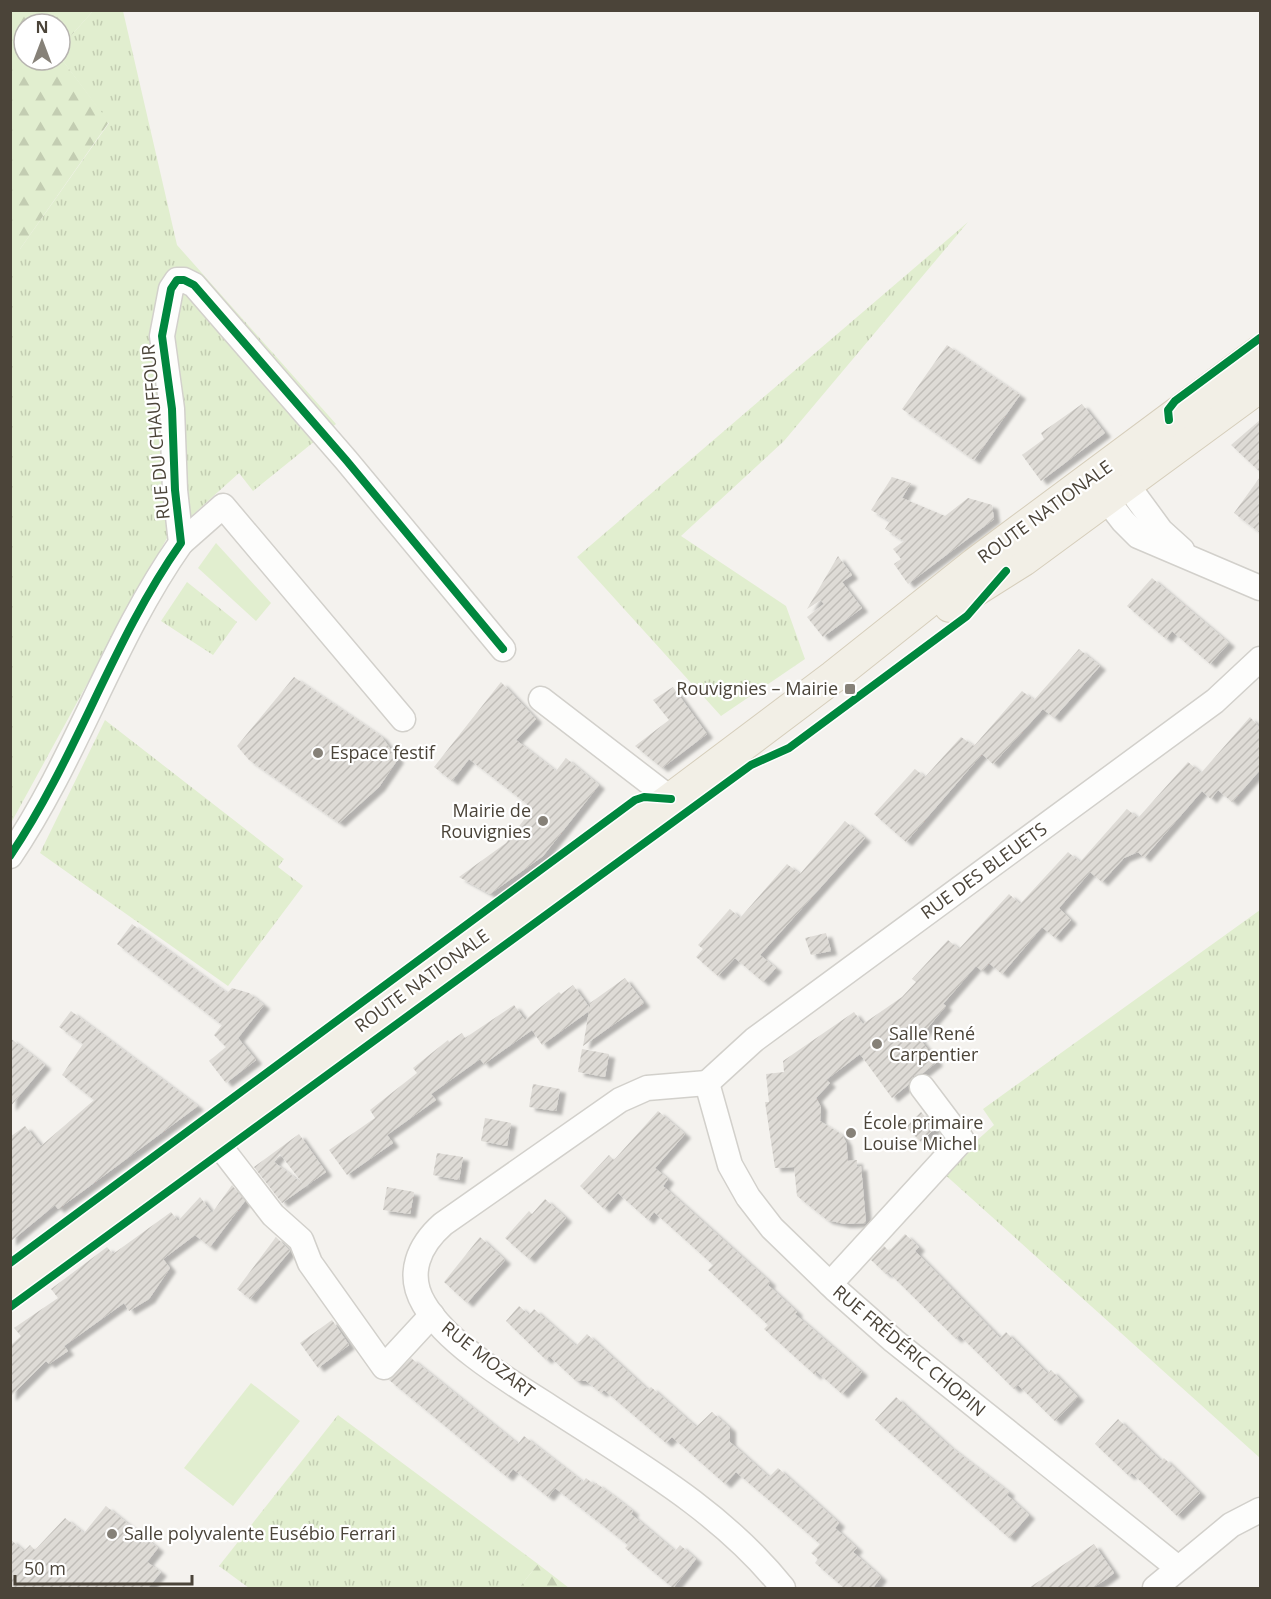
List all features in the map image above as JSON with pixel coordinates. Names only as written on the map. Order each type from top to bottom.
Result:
[{"type":"main road","name":"ROUTE NATIONALE","points":[[1109,482],[1260,352]]},
{"type":"main road","name":"ROUTE NATIONALE","points":[[10,1284],[670,799],[834,676],[952,582],[1260,386]]},
{"type":"street","name":"RUE DU CHAUFFOUR","points":[[10,856],[38,812],[149,591],[181,543],[175,489],[172,409],[162,336],[171,289],[177,280],[184,280],[194,285],[346,460],[502,649]]},
{"type":"street","points":[[1109,482],[1167,538],[1191,557],[1260,588]]},
{"type":"street","points":[[181,543],[223,506],[402,719]]},
{"type":"street","name":"RUE DES BLEUETS","points":[[707,1083],[754,1040],[1215,701],[1260,659]]},
{"type":"street","points":[[541,699],[670,799]]},
{"type":"street","name":"RUE FRÉDÉRIC CHOPIN","points":[[707,1083],[725,1152],[748,1197],[772,1228],[830,1284],[920,1361],[1178,1568]]},
{"type":"street","name":"RUE MOZART","points":[[707,1083],[663,1085],[632,1092],[443,1224],[424,1244],[415,1268],[418,1292],[432,1316],[458,1341],[518,1386],[697,1504],[748,1549],[783,1588]]},
{"type":"street","points":[[830,1284],[962,1140],[922,1087]]},
{"type":"street","points":[[212,1136],[273,1215],[301,1240],[310,1263],[384,1367],[432,1316]]},
{"type":"street","points":[[1155,1588],[1231,1525],[1260,1510]]},
{"type":"green space","points":[[10,11],[93,11],[72,35],[72,12],[12,12],[12,72],[71,72],[109,122],[20,249],[11,249]]},
{"type":"green space","points":[[93,11],[123,11],[177,245],[336,424],[253,491],[239,473],[167,538],[11,823],[11,249],[20,249],[109,123],[71,72],[72,35]]},
{"type":"green space","points":[[968,222],[784,441],[681,536],[786,606],[805,659],[721,716],[577,557]]},
{"type":"green space","points":[[216,543],[271,603],[256,621],[198,568]]},
{"type":"green space","points":[[187,582],[237,622],[213,655],[161,621]]},
{"type":"green space","points":[[105,720],[284,859],[278,867],[303,886],[228,986],[40,853]]},
{"type":"green space","points":[[1260,910],[1260,1458],[942,1172],[994,1125],[983,1109]]},
{"type":"green space","points":[[251,1383],[300,1421],[233,1506],[184,1468]]},
{"type":"green space","points":[[338,1415],[538,1564],[519,1588],[249,1588],[219,1566]]},
{"type":"green space","points":[[538,1564],[569,1588],[519,1588]]},
{"type":"building","points":[[947,345],[1020,395],[974,460],[902,409]]},
{"type":"building","points":[[1082,404],[1105,433],[1041,481],[1022,455],[1044,439],[1041,433]]},
{"type":"building","points":[[1260,420],[1260,472],[1231,445]]},
{"type":"building","points":[[892,477],[911,483],[902,498],[945,516],[968,498],[992,505],[994,519],[908,584],[894,564],[901,559],[893,549],[904,541],[885,529],[890,521],[871,510]]},
{"type":"building","points":[[1260,477],[1260,533],[1234,513]]},
{"type":"building","points":[[838,556],[852,575],[842,582],[862,608],[823,637],[807,617],[824,604],[821,600],[807,609]]},
{"type":"building","points":[[1152,578],[1229,643],[1210,664],[1172,631],[1166,639],[1127,606]]},
{"type":"building","points":[[1079,649],[1100,666],[1054,718],[1043,709],[993,764],[982,754],[906,842],[874,814],[915,769],[925,777],[961,737],[974,746],[1022,691],[1034,700]]},
{"type":"building","name":"Espace festif","points":[[294,677],[381,736],[398,759],[379,787],[339,823],[249,760],[237,746]]},
{"type":"building","points":[[501,682],[536,719],[516,740],[556,771],[566,758],[599,785],[543,856],[490,894],[459,877],[506,843],[530,812],[525,807],[527,804],[469,759],[452,781],[434,767]]},
{"type":"building","points":[[673,687],[707,734],[662,768],[635,746],[669,720],[653,700]]},
{"type":"building","points":[[1250,717],[1260,728],[1260,770],[1232,802],[1218,790],[1211,799],[1202,791],[1144,858],[1138,852],[1124,858],[1102,882],[1090,872],[1059,908],[1071,920],[1055,938],[1042,927],[1002,974],[989,963],[982,971],[976,966],[943,1004],[946,1006],[919,1038],[937,1062],[923,1073],[913,1076],[908,1085],[892,1098],[860,1054],[826,1080],[830,1083],[816,1098],[821,1107],[820,1121],[841,1134],[846,1142],[848,1161],[857,1160],[857,1167],[861,1166],[866,1223],[845,1224],[827,1220],[797,1196],[794,1167],[775,1168],[765,1102],[769,1102],[766,1074],[784,1072],[783,1061],[854,1012],[863,1024],[902,997],[916,982],[912,979],[948,940],[959,949],[1009,894],[1020,904],[1068,852],[1080,862],[1127,809],[1138,818],[1188,762],[1201,773]]},
{"type":"building","points":[[845,821],[865,838],[760,955],[776,968],[763,982],[735,958],[718,976],[696,957],[703,949],[698,945],[730,909],[740,918],[787,864],[800,874]]},
{"type":"building","points":[[132,924],[227,993],[232,988],[249,993],[264,1005],[238,1038],[256,1060],[226,1083],[209,1061],[226,1047],[214,1035],[222,1025],[117,944]]},
{"type":"building","points":[[826,933],[831,951],[811,955],[805,938]]},
{"type":"building","points":[[625,978],[644,1003],[583,1046],[589,1011],[542,1045],[532,1030],[484,1064],[480,1059],[431,1094],[436,1100],[387,1135],[393,1143],[347,1175],[329,1150],[375,1118],[370,1110],[417,1073],[413,1068],[448,1040],[449,1042],[462,1033],[465,1038],[514,1005],[525,1020],[559,992],[561,994],[573,985],[590,1008],[590,1003]]},
{"type":"building","points":[[71,1011],[198,1106],[58,1209],[55,1205],[10,1242],[10,1137],[25,1126],[41,1146],[94,1100],[62,1075],[83,1044],[59,1027]]},
{"type":"building","points":[[10,1038],[45,1065],[10,1107]]},
{"type":"building","points":[[582,1049],[609,1054],[605,1077],[578,1072]]},
{"type":"building","points":[[533,1084],[560,1089],[556,1111],[529,1107]]},
{"type":"building","points":[[658,1111],[685,1134],[655,1168],[668,1179],[663,1186],[770,1282],[768,1285],[797,1312],[795,1314],[862,1372],[842,1394],[816,1371],[816,1376],[764,1329],[768,1325],[708,1270],[713,1265],[654,1212],[648,1220],[618,1193],[604,1209],[580,1186],[609,1155],[614,1160]]},
{"type":"building","points":[[921,1112],[935,1128],[921,1142],[906,1127]]},
{"type":"building","points":[[485,1118],[511,1123],[507,1146],[481,1141]]},
{"type":"building","points":[[299,1134],[326,1172],[282,1203],[254,1167]],"holes":[[[280,1154],[303,1184],[274,1162]]]},
{"type":"building","points":[[437,1153],[463,1157],[459,1180],[433,1175]]},
{"type":"building","points":[[232,1185],[245,1201],[210,1247],[195,1235],[163,1259],[170,1268],[149,1299],[129,1311],[124,1303],[64,1346],[68,1351],[49,1364],[46,1361],[10,1397],[10,1346],[21,1336],[14,1328],[58,1298],[51,1289],[107,1247],[113,1254],[171,1212],[178,1221],[200,1197],[212,1213]]},
{"type":"building","points":[[387,1187],[414,1192],[410,1214],[383,1210]]},
{"type":"building","points":[[545,1199],[566,1218],[529,1259],[505,1238],[529,1211],[532,1214]]},
{"type":"building","points":[[905,1234],[919,1247],[915,1251],[1000,1338],[1006,1332],[1048,1374],[1051,1370],[1078,1397],[1055,1421],[1018,1385],[1014,1389],[959,1335],[956,1339],[888,1272],[886,1274],[871,1260],[884,1246],[889,1251]]},
{"type":"building","points":[[276,1237],[290,1251],[250,1299],[237,1289]]},
{"type":"building","points":[[480,1237],[505,1260],[467,1303],[444,1282]]},
{"type":"building","points":[[519,1306],[529,1315],[534,1309],[576,1346],[587,1334],[648,1390],[651,1387],[696,1427],[712,1412],[730,1428],[730,1442],[769,1477],[778,1468],[839,1523],[835,1528],[857,1548],[853,1552],[881,1577],[873,1588],[844,1588],[815,1563],[818,1559],[811,1553],[820,1544],[736,1472],[725,1484],[672,1437],[666,1443],[604,1390],[601,1393],[586,1381],[576,1381],[549,1356],[546,1360],[506,1321]]},
{"type":"building","points":[[332,1320],[349,1345],[318,1368],[300,1343]]},
{"type":"building","points":[[411,1358],[518,1444],[524,1436],[583,1482],[586,1478],[615,1497],[633,1511],[631,1514],[675,1551],[680,1545],[696,1559],[673,1588],[625,1548],[628,1545],[555,1488],[548,1497],[513,1469],[507,1477],[389,1380]]},
{"type":"building","points":[[896,1397],[948,1445],[1009,1492],[1007,1495],[1029,1515],[1009,1538],[875,1420]]},
{"type":"building","points":[[1118,1419],[1161,1461],[1164,1458],[1200,1493],[1177,1516],[1132,1473],[1129,1476],[1095,1444]]},
{"type":"building","name":"Salle polyvalente Eusébio Ferrari","points":[[106,1506],[158,1548],[147,1562],[161,1572],[148,1588],[10,1588],[10,1539],[24,1551],[30,1545],[35,1550],[65,1518],[84,1533]]},
{"type":"building","points":[[1094,1544],[1114,1573],[1105,1580],[1092,1588],[1029,1588]]},
{"type":"cycle path","points":[[10,856],[55,779],[135,619],[181,543],[175,490],[172,409],[162,336],[171,289],[177,280],[184,280],[194,285],[346,460],[503,649]]},
{"type":"cycle path","points":[[1169,420],[1168,410],[1175,401],[1260,338]]},
{"type":"cycle path","points":[[10,1307],[751,765],[789,748],[967,616],[1006,571]]},
{"type":"cycle path","points":[[10,1263],[635,800],[644,797],[671,799]]},
{"type":"place","name":"Rouvignies – Mairie","points":[[850,689]]},
{"type":"place","name":"Espace festif","points":[[318,753]]},
{"type":"place","name":"Mairie de Rouvignies","points":[[543,821]]},
{"type":"place","name":"Salle René Carpentier","points":[[877,1044]]},
{"type":"place","name":"École primaire Louise Michel","points":[[851,1133]]},
{"type":"place","name":"Salle polyvalente Eusébio Ferrari","points":[[112,1534]]}]
